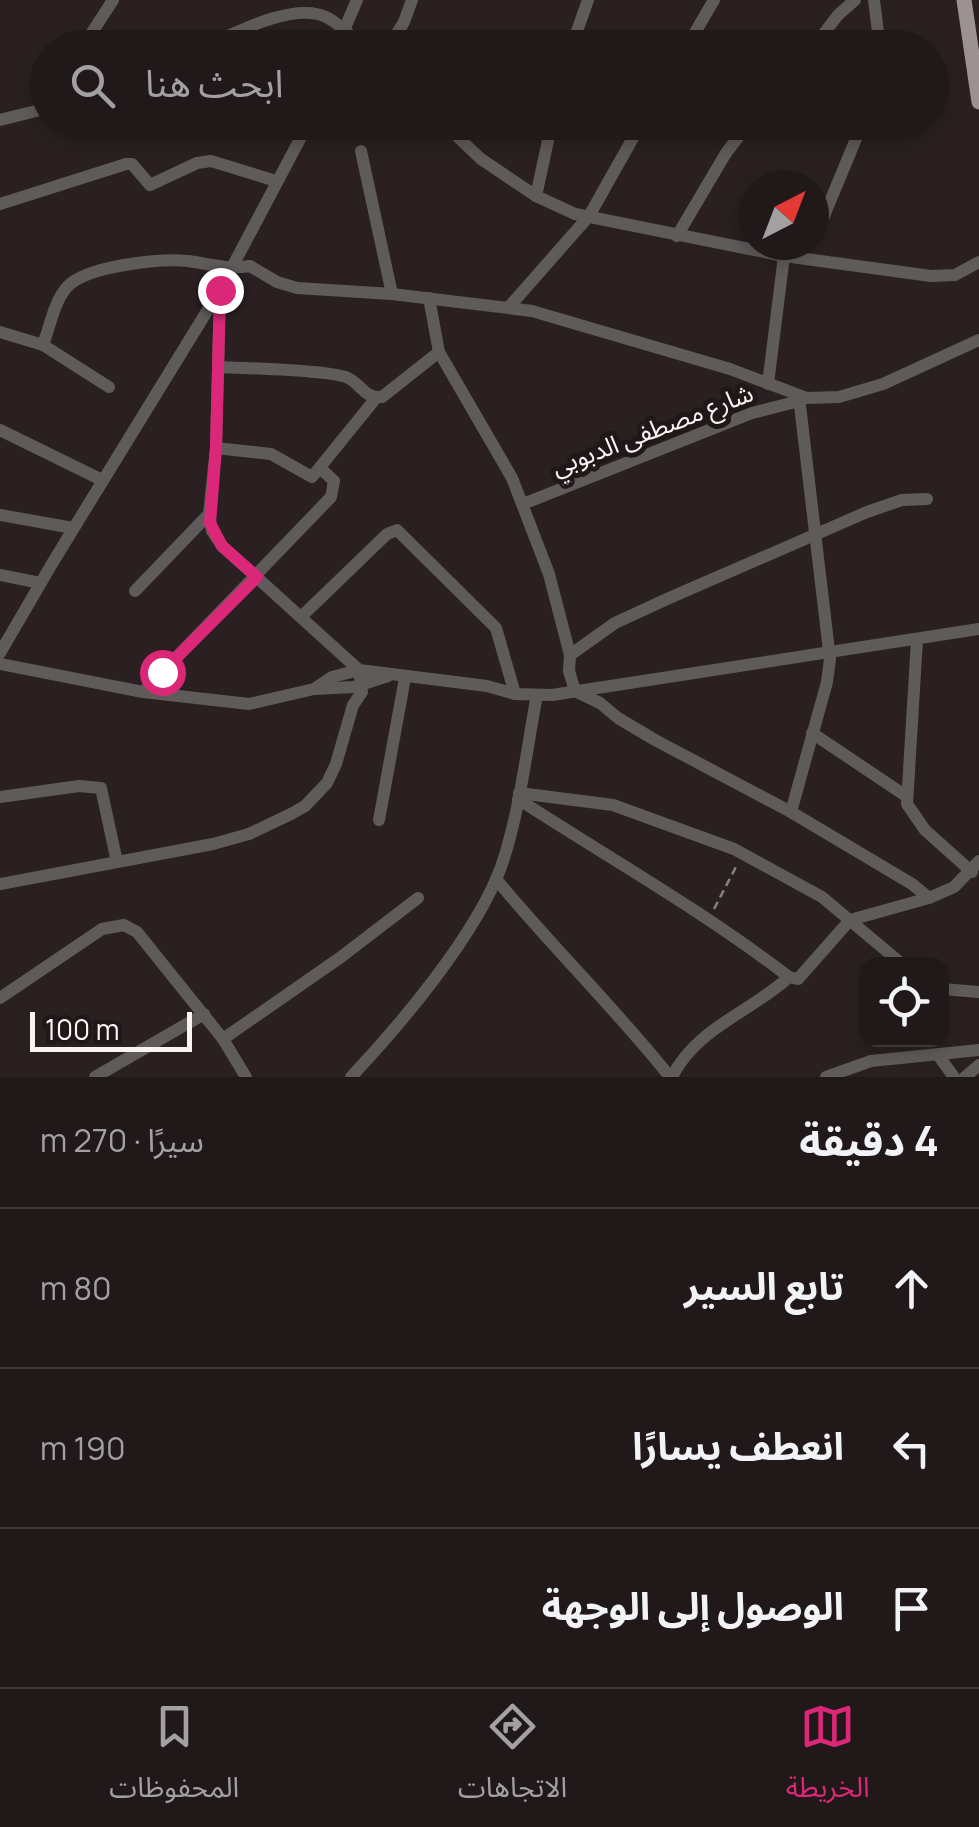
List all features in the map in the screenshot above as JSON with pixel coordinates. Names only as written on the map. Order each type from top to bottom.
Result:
[{"type":"main road","points":[[964,0],[975,44],[979,102]]},
{"type":"street","points":[[93,30],[112,0]]},
{"type":"street","points":[[242,30],[298,13],[320,14],[344,30],[357,0]]},
{"type":"street","points":[[399,30],[412,0]]},
{"type":"street","points":[[577,30],[588,0]]},
{"type":"street","points":[[696,30],[714,0]]},
{"type":"street","points":[[827,30],[855,0]]},
{"type":"street","points":[[874,0],[878,30]]},
{"type":"street","points":[[0,120],[30,112]]},
{"type":"street","points":[[0,653],[232,270],[299,140]]},
{"type":"street","points":[[461,140],[481,159],[536,196],[574,214],[739,248]]},
{"type":"street","points":[[536,196],[548,140]]},
{"type":"street","points":[[509,307],[589,216],[632,140]]},
{"type":"street","points":[[677,236],[736,140]]},
{"type":"street","points":[[829,204],[856,140]]},
{"type":"street","points":[[361,151],[392,294]]},
{"type":"street","points":[[0,204],[126,164],[136,167],[150,185],[196,163],[211,161],[276,181]]},
{"type":"street","points":[[44,345],[62,294],[80,278],[126,264],[185,260],[232,270],[250,266],[277,282],[297,288],[509,307],[585,324],[768,384],[799,399],[852,394],[896,379],[979,340]]},
{"type":"street","points":[[768,384],[784,260]]},
{"type":"street","points":[[807,260],[946,276],[965,272],[979,262]]},
{"type":"street","points":[[220,290],[216,448],[210,514],[216,538],[302,616],[343,666],[361,678]]},
{"type":"street","points":[[430,298],[438,352],[483,424],[523,504],[549,574],[575,690],[600,702],[654,740],[792,812],[929,898]]},
{"type":"street","points":[[0,332],[44,345],[108,387]]},
{"type":"street","points":[[216,448],[278,456],[307,477],[316,476],[376,398],[438,352]]},
{"type":"street","points":[[218,366],[344,376],[376,398]]},
{"type":"street","points":[[792,812],[827,682],[829,652],[799,399]]},
{"type":"street","name":"شارع مصطفى الدبوبي","points":[[523,504],[752,413],[799,399]]},
{"type":"street","points":[[0,430],[102,480]]},
{"type":"street","points":[[142,692],[331,498],[334,481],[321,469]]},
{"type":"street","points":[[570,655],[638,612],[886,505],[927,498]]},
{"type":"street","points":[[135,591],[210,514]]},
{"type":"street","points":[[0,515],[73,528]]},
{"type":"street","points":[[302,616],[387,534],[396,530],[496,628],[515,694]]},
{"type":"street","points":[[0,575],[40,583]]},
{"type":"street","points":[[0,664],[142,692],[249,704],[314,688],[345,688],[361,678],[388,676],[537,695],[979,629]]},
{"type":"street","points":[[518,796],[797,980],[850,920],[929,898],[954,887],[975,866],[916,820],[906,796],[917,640]]},
{"type":"street","points":[[343,666],[345,688],[353,704]]},
{"type":"street","points":[[314,688],[343,666]]},
{"type":"street","points":[[0,884],[187,850],[249,834],[305,806],[326,783],[336,764],[361,678]]},
{"type":"street","points":[[379,820],[405,678]]},
{"type":"street","points":[[350,1077],[361,1072],[444,962],[496,879],[518,796],[537,695]]},
{"type":"street","points":[[812,733],[906,796]]},
{"type":"street","points":[[0,797],[96,786],[105,796],[117,862]]},
{"type":"street","points":[[518,796],[613,805],[743,853],[812,891],[894,957]]},
{"type":"street","points":[[496,879],[671,1077],[716,1025],[789,977]]},
{"type":"street","points":[[223,1038],[341,958],[418,898]]},
{"type":"street","points":[[0,998],[102,929],[124,925],[137,932],[204,1014],[246,1077]]},
{"type":"street","points":[[949,990],[979,992]]},
{"type":"street","points":[[95,1077],[204,1014]]},
{"type":"street","points":[[826,1077],[871,1061],[979,1050]]},
{"type":"street","points":[[938,1055],[954,1077]]},
{"type":"street","points":[[965,1077],[979,1065]]},
{"type":"path","points":[[709,919],[743,853]]},
{"type":"route","points":[[162,672],[257,577],[222,546],[210,523],[220,290]]}]
